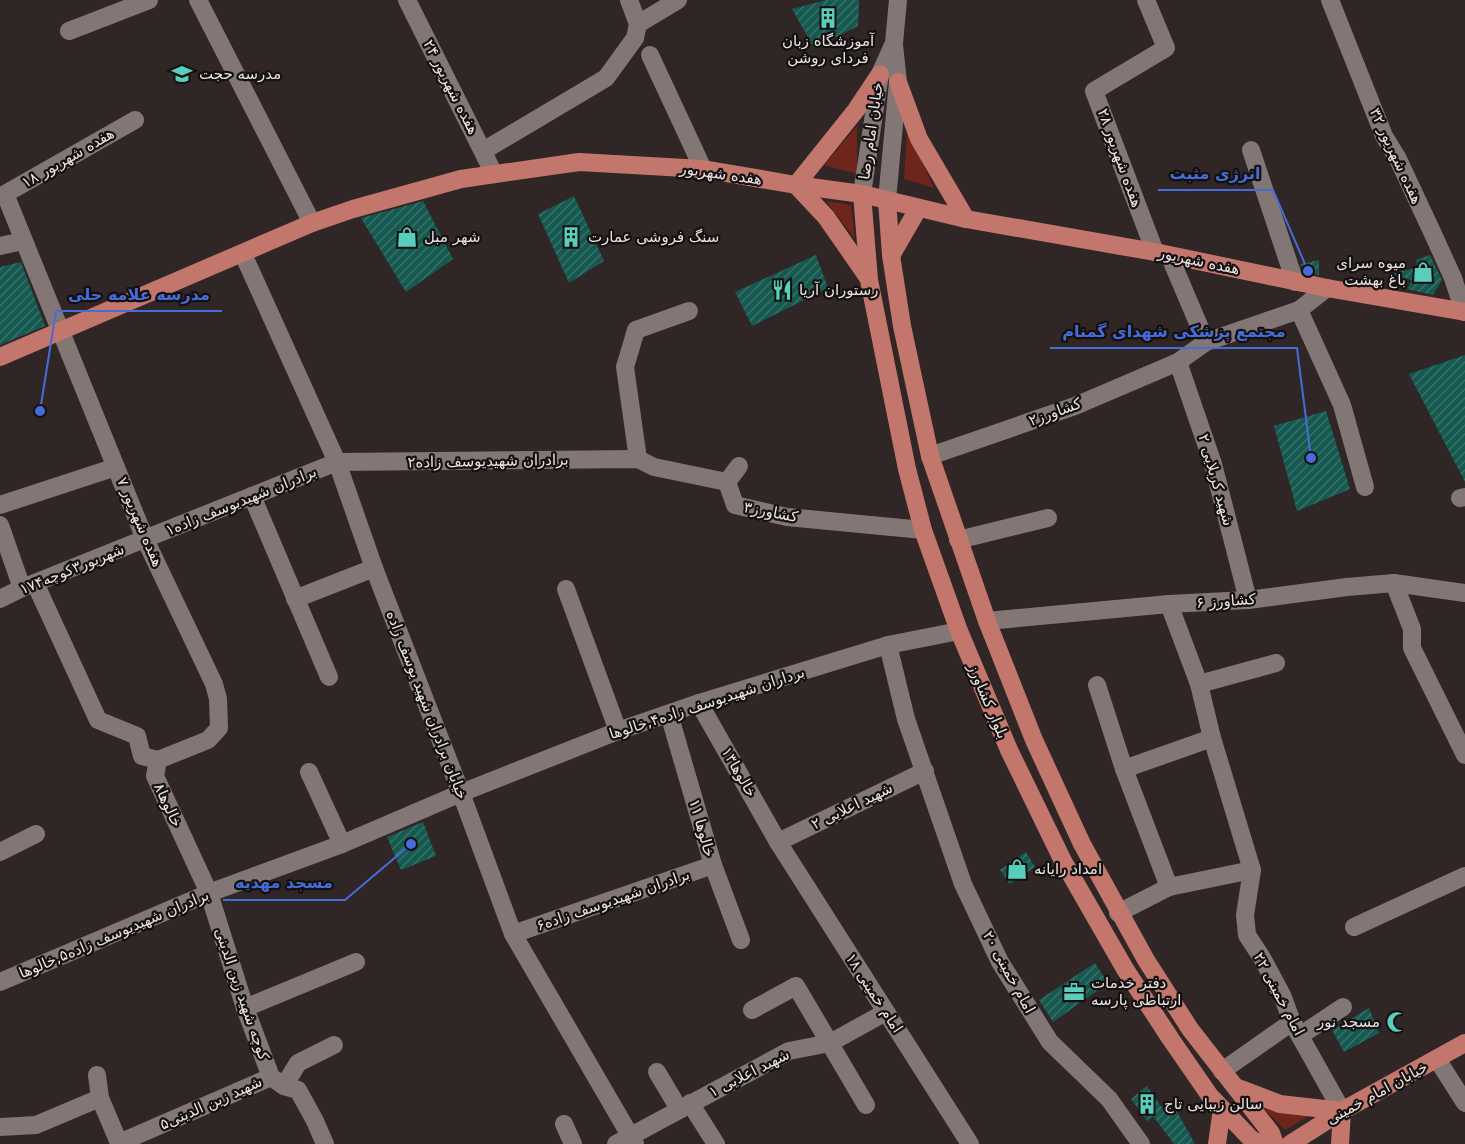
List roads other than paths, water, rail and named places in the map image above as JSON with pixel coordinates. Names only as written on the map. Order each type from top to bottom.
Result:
[{"type":"main road","points":[[880,74],[856,110],[796,185],[826,217],[868,272],[892,258],[918,209]]},
{"type":"main road","points":[[898,82],[919,139],[966,219]]},
{"type":"main road","name":"هفده شهریور","points":[[0,357],[312,223],[353,209],[461,179],[579,162],[703,169],[862,194],[966,219],[1162,253],[1295,282],[1465,312]]},
{"type":"main road","name":"بلوار کشاورز","points":[[862,194],[868,272],[907,469],[923,530],[959,631],[1009,750],[1063,861],[1125,969],[1170,1038],[1216,1102],[1251,1139],[1261,1144]]},
{"type":"main road","name":"بلوار کشاورز","points":[[887,200],[892,258],[902,326],[930,456],[987,621],[1034,740],[1082,844],[1118,913],[1190,1029],[1271,1132],[1275,1144]]},
{"type":"main road","name":"خیابان امام خمینی","points":[[1290,1144],[1342,1111],[1465,1043]]},
{"type":"main road","points":[[1217,1144],[1216,1102],[1229,1079],[1251,1095],[1280,1104],[1342,1111],[1340,1144]]},
{"type":"street","points":[[69,31],[149,0]]},
{"type":"street","points":[[198,0],[312,223]]},
{"type":"street","name":"هفده شهریور ۲۴","points":[[407,0],[494,174]]},
{"type":"street","points":[[483,151],[606,78],[635,38],[638,24],[629,0]]},
{"type":"street","points":[[638,24],[678,0]]},
{"type":"street","name":"خیابان امام رضا","points":[[862,194],[880,74],[894,43],[898,0]]},
{"type":"street","name":"هفده شهریور ۲۸","points":[[1146,0],[1166,48],[1094,91],[1162,253]]},
{"type":"street","name":"هفده شهریور ۳۲","points":[[1330,0],[1384,136],[1398,159],[1437,243],[1465,312]]},
{"type":"street","points":[[887,200],[898,82],[894,43]]},
{"type":"street","points":[[650,56],[703,169]]},
{"type":"street","name":"هفده شهریور ۱۸","points":[[59,331],[5,194],[135,120]]},
{"type":"street","points":[[1251,150],[1295,282]]},
{"type":"street","points":[[0,246],[23,241]]},
{"type":"street","points":[[1162,253],[1206,342]]},
{"type":"street","name":"خیابان برادران شهید یوسف زاده","points":[[243,254],[337,462],[374,568],[513,934],[627,1141]]},
{"type":"street","name":"کشاورز۲","points":[[930,456],[1075,406],[1178,362],[1206,342],[1299,310],[1327,288]]},
{"type":"street","points":[[1299,310],[1342,405],[1365,487]]},
{"type":"street","points":[[689,311],[636,330],[625,367],[638,459],[654,467],[727,482],[739,466]]},
{"type":"street","name":"هفده شهریور ۷","points":[[59,331],[146,539],[214,684],[219,713]]},
{"type":"street","name":"شهید کربلایی ۲","points":[[1178,362],[1213,464],[1248,600]]},
{"type":"street","name":"برادران شهیدیوسف زاده۲","points":[[337,462],[638,459]]},
{"type":"street","name":"برادران شهیدیوسف زاده۱","points":[[146,539],[337,462]]},
{"type":"street","points":[[0,505],[116,467]]},
{"type":"street","name":"کشاورز۳","points":[[727,482],[735,505],[787,517],[923,530]]},
{"type":"street","points":[[252,496],[329,677]]},
{"type":"street","points":[[958,540],[1048,518]]},
{"type":"street","points":[[0,525],[98,720],[137,736],[142,756],[158,760]]},
{"type":"street","name":"۱۷شهریور۳کوچه۴","points":[[0,599],[146,539]]},
{"type":"street","points":[[295,599],[374,568]]},
{"type":"street","points":[[1394,583],[1412,629],[1412,648],[1465,755]]},
{"type":"street","name":"کشاورز ۶","points":[[987,621],[1169,604],[1248,600],[1394,583],[1465,593]]},
{"type":"street","points":[[566,589],[618,731]]},
{"type":"street","points":[[1118,913],[1169,887],[1252,870],[1212,738],[1199,684],[1169,604]]},
{"type":"street","name":"برداران شهیدیوسف زاده۴,خالوها","points":[[461,793],[618,731],[699,703],[888,645],[959,631]]},
{"type":"street","name":"امام خمینی ۲۰","points":[[888,645],[906,719],[963,884],[1000,962],[1050,1042],[1109,1099],[1141,1144]]},
{"type":"street","points":[[1199,684],[1276,663]]},
{"type":"street","points":[[1097,685],[1124,769],[1169,887]]},
{"type":"street","name":"خالوها۱۳","points":[[699,703],[778,842]]},
{"type":"street","name":"خالوها۸","points":[[208,893],[155,776],[158,760],[207,740],[219,728],[219,713]]},
{"type":"street","name":"خالوها ۱۱","points":[[669,714],[713,865],[741,940]]},
{"type":"street","points":[[1124,769],[1212,738]]},
{"type":"street","name":"شهید اعلایی ۲","points":[[778,842],[925,771]]},
{"type":"street","points":[[309,772],[342,844]]},
{"type":"street","name":"برادران شهیدیوسف زاده۵,خالوها","points":[[0,982],[208,893],[342,844],[461,793]]},
{"type":"street","points":[[0,852],[36,834]]},
{"type":"street","name":"امام خمینی ۱۸","points":[[778,842],[970,1144]]},
{"type":"street","name":"برادران شهیدیوسف زاده۶","points":[[513,934],[713,865]]},
{"type":"street","name":"امام خمینی ۲۲","points":[[1252,870],[1245,915],[1247,935],[1282,995],[1297,1028],[1342,1111]]},
{"type":"street","points":[[1354,927],[1465,876]]},
{"type":"street","name":"کوچه شهید زین الدینی","points":[[208,893],[245,1008],[277,1081]]},
{"type":"street","points":[[245,1008],[356,962]]},
{"type":"street","points":[[752,1010],[796,986],[866,1105]]},
{"type":"street","points":[[1229,1079],[1297,1028],[1343,1007]]},
{"type":"street","name":"شهید اعلایی ۱","points":[[627,1141],[684,1106],[789,1051],[830,1043],[886,1011]]},
{"type":"street","points":[[325,1144],[298,1090],[277,1081],[298,1063],[334,1045]]},
{"type":"street","points":[[1437,1059],[1465,1103]]},
{"type":"street","points":[[657,1072],[716,1144]]},
{"type":"street","name":"شهید زین الدینی۵","points":[[97,1075],[100,1098],[119,1143],[277,1081]]},
{"type":"street","points":[[0,1127],[36,1125],[100,1098]]},
{"type":"street","points":[[564,1124],[573,1144]]},
{"type":"place","name":"آموزشگاه زبان فردای روشن","points":[[828,18]]},
{"type":"place","name":"مدرسه حجت","points":[[182,74]]},
{"type":"place","name":"شهر مبل","points":[[407,237]]},
{"type":"place","name":"سنگ فروشی عمارت","points":[[571,237]]},
{"type":"place","name":"انرژی مثبت","points":[[1308,271]]},
{"type":"place","name":"میوه سرای باغ بهشت","points":[[1423,272]]},
{"type":"place","name":"رستوران آریا","points":[[782,290]]},
{"type":"place","name":"مدرسه علامه حلی","points":[[40,411]]},
{"type":"place","name":"مجتمع پزشکی شهدای گمنام","points":[[1311,458]]},
{"type":"place","name":"مسجد مهدیه","points":[[411,844]]},
{"type":"place","name":"امداد رایانه","points":[[1017,869]]},
{"type":"place","name":"دفتر خدمات ارتباطی پارسه","points":[[1074,992]]},
{"type":"place","name":"مسجد نور","points":[[1397,1022]]},
{"type":"place","name":"سالن زیبایی تاج","points":[[1147,1104]]}]
